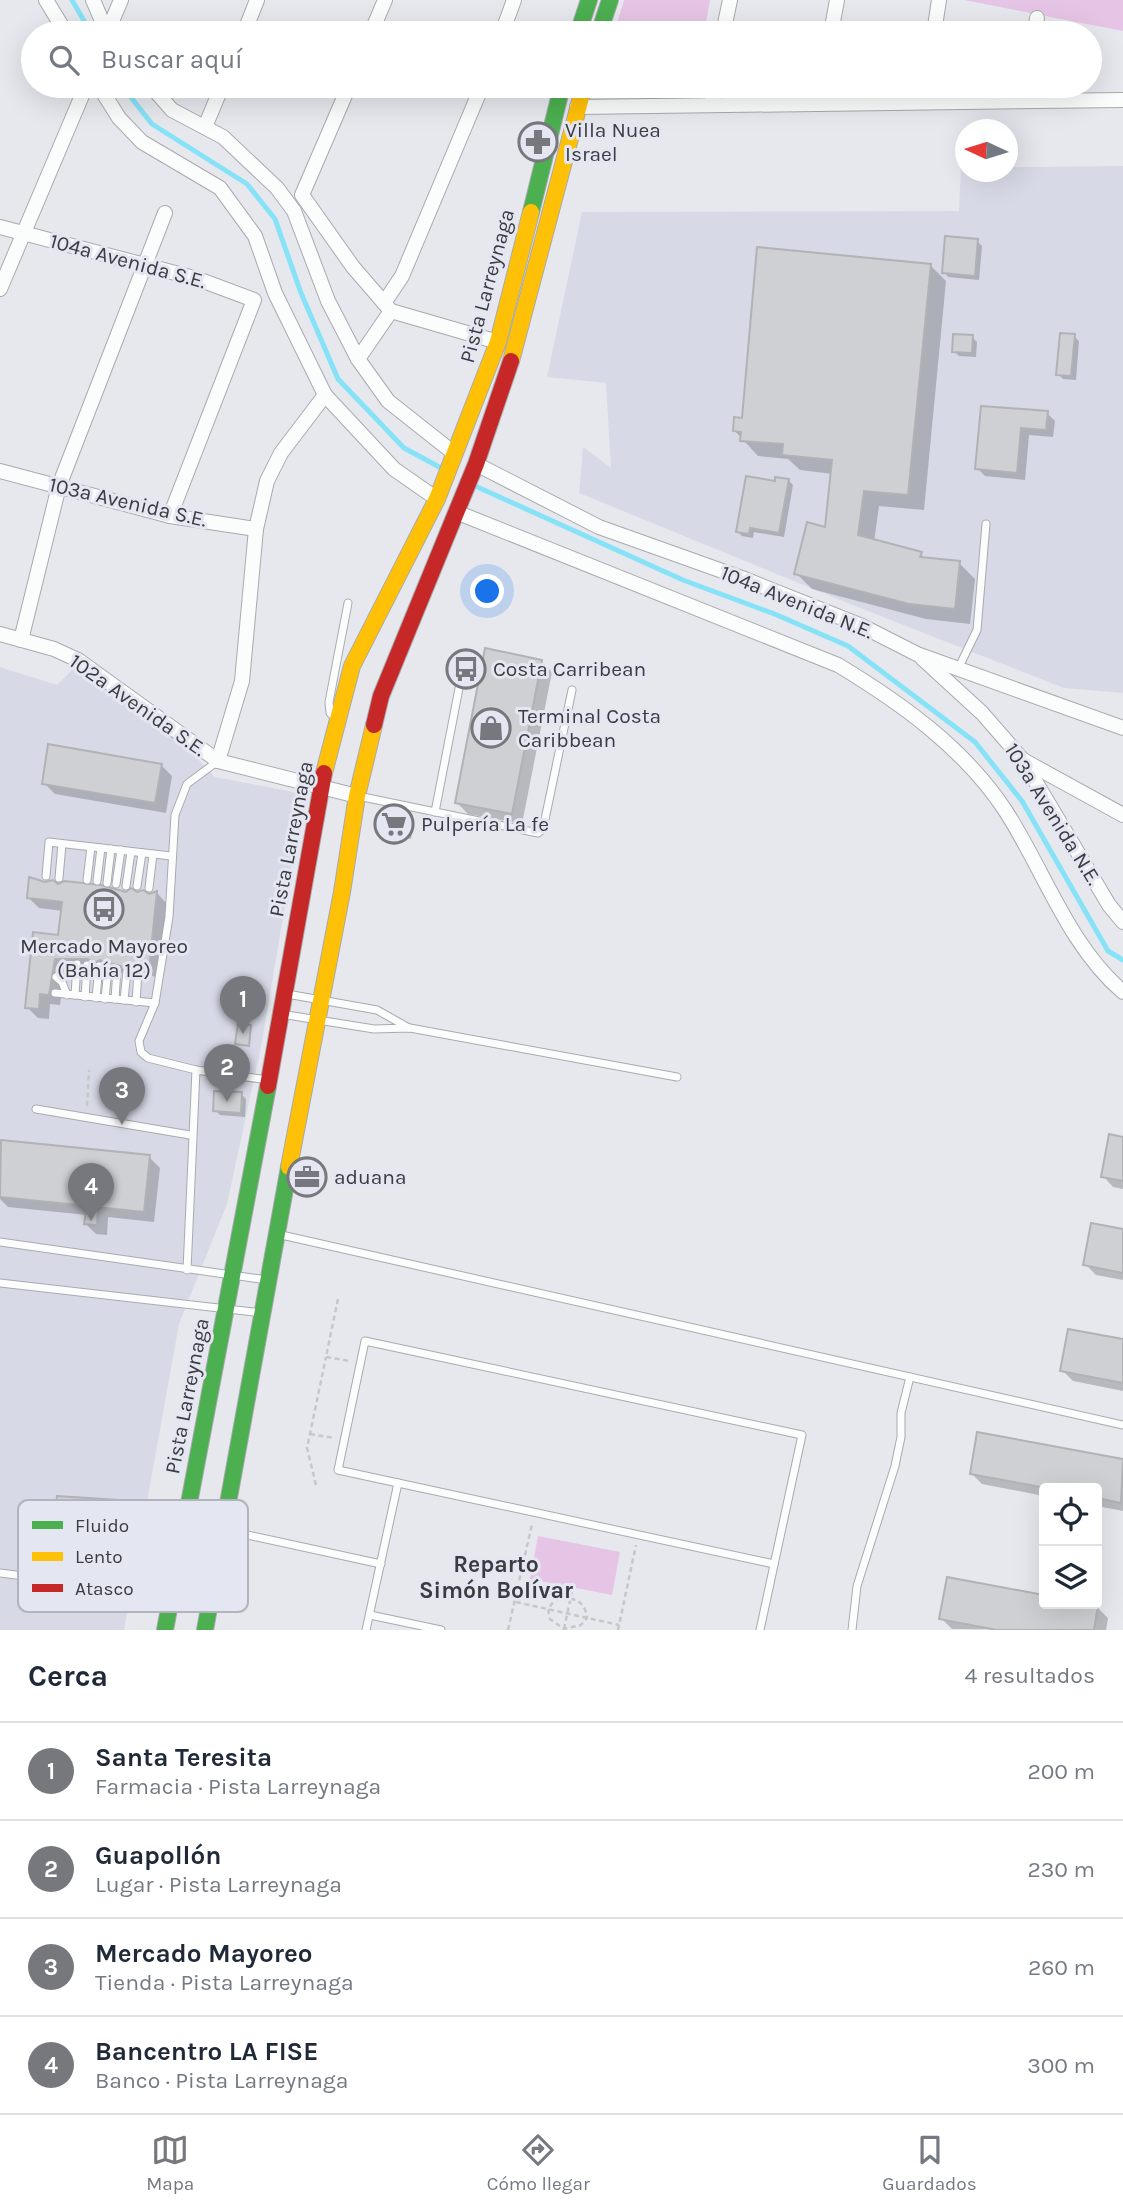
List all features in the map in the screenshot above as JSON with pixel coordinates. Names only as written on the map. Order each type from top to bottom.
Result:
[{"type":"main road","points":[[582,21],[589,0]]},
{"type":"main road","points":[[604,21],[610,0]]},
{"type":"main road","name":"Pista Larreynaga","points":[[187,1500],[269,1080],[321,785],[338,718],[352,666],[438,496],[498,342],[559,98]]},
{"type":"main road","name":"Pista Larreynaga","points":[[230,1500],[315,1020],[342,892],[357,796],[381,696],[475,466],[516,350],[581,98]]},
{"type":"main road","name":"Pista Larreynaga","points":[[165,1630],[168,1612]]},
{"type":"main road","name":"Pista Larreynaga","points":[[205,1630],[209,1612]]},
{"type":"street","points":[[46,0],[59,21]]},
{"type":"street","points":[[93,0],[102,21]]},
{"type":"street","points":[[112,21],[121,0]]},
{"type":"street","points":[[249,21],[257,0]]},
{"type":"street","points":[[376,21],[385,0]]},
{"type":"street","points":[[506,21],[514,0]]},
{"type":"street","points":[[726,21],[730,0]]},
{"type":"street","points":[[833,21],[837,0]]},
{"type":"street","points":[[936,21],[939,0]]},
{"type":"street","points":[[0,289],[81,98]]},
{"type":"street","points":[[106,98],[119,118],[142,142],[220,188],[255,236],[275,293],[325,395],[394,469],[438,496]]},
{"type":"street","points":[[162,98],[172,110],[223,137],[277,188],[294,211],[328,301],[358,359],[388,401],[454,456]]},
{"type":"street","points":[[205,127],[217,98]]},
{"type":"street","points":[[302,195],[344,98]]},
{"type":"street","points":[[358,359],[402,276],[477,98]]},
{"type":"street","points":[[712,98],[712,103]]},
{"type":"street","points":[[820,98],[820,102]]},
{"type":"street","points":[[923,102],[924,98]]},
{"type":"street","points":[[578,107],[712,103],[1123,100]]},
{"type":"street","points":[[277,188],[302,195],[353,267],[387,307],[498,342]]},
{"type":"street","points":[[21,640],[59,486],[164,213]]},
{"type":"street","name":"104a Avenida S.E.","points":[[0,228],[198,279],[254,300],[170,516]]},
{"type":"street","points":[[218,761],[242,681],[256,529],[267,481],[281,453],[325,395]]},
{"type":"street","name":"104a Avenida N.E.","points":[[475,466],[599,527],[742,578],[862,626],[917,654],[1123,728]]},
{"type":"street","name":"103a Avenida S.E.","points":[[0,471],[170,516],[256,529]]},
{"type":"street","points":[[458,508],[838,665],[927,725],[984,782],[1006,811],[1082,946],[1123,992]]},
{"type":"street","name":"102a Avenida S.E.","points":[[0,634],[78,660],[218,761],[357,796]]},
{"type":"street","name":"103a Avenida N.E.","points":[[917,654],[982,713],[1022,759],[1109,905],[1123,922]]},
{"type":"street","points":[[1022,759],[1123,815]]},
{"type":"lane","points":[[958,669],[977,630],[986,524]]},
{"type":"lane","points":[[338,718],[330,713],[329,702],[348,603]]},
{"type":"lane","points":[[435,812],[461,678]]},
{"type":"lane","points":[[357,796],[533,832],[541,831],[572,690]]},
{"type":"lane","points":[[218,761],[187,784],[175,815],[169,917],[155,1003],[139,1041],[141,1052],[148,1058],[196,1070],[269,1080]]},
{"type":"lane","points":[[46,876],[49,842],[171,856]]},
{"type":"lane","points":[[59,878],[62,844]]},
{"type":"lane","points":[[88,880],[91,847]]},
{"type":"lane","points":[[97,881],[101,848]]},
{"type":"lane","points":[[107,883],[111,849]]},
{"type":"lane","points":[[116,884],[121,850]]},
{"type":"lane","points":[[126,886],[131,852]]},
{"type":"lane","points":[[137,886],[142,853]]},
{"type":"lane","points":[[149,888],[153,854]]},
{"type":"lane","points":[[71,995],[77,964]]},
{"type":"lane","points":[[85,997],[87,965]]},
{"type":"lane","points":[[96,998],[99,966]]},
{"type":"lane","points":[[106,999],[112,969],[115,999]]},
{"type":"lane","points":[[124,1000],[127,971]]},
{"type":"lane","points":[[136,1002],[138,971]]},
{"type":"lane","points":[[56,977],[71,995]]},
{"type":"lane","points":[[55,993],[155,1003]]},
{"type":"lane","points":[[284,993],[377,1010],[410,1028]]},
{"type":"lane","points":[[281,1014],[374,1029],[410,1028],[677,1077]]},
{"type":"lane","points":[[187,1270],[190,1135],[196,1070]]},
{"type":"lane","points":[[36,1110],[190,1135]]},
{"type":"lane","points":[[276,1234],[1123,1425]]},
{"type":"lane","points":[[0,1242],[268,1280]]},
{"type":"lane","points":[[0,1283],[263,1313]]},
{"type":"lane","points":[[760,1630],[802,1435],[365,1341],[338,1470],[774,1564]]},
{"type":"lane","points":[[852,1630],[857,1586],[895,1466],[901,1437],[901,1413],[910,1377]]},
{"type":"lane","points":[[366,1630],[398,1483]]},
{"type":"lane","points":[[248,1536],[381,1564]]},
{"type":"lane","points":[[0,1573],[18,1575]]},
{"type":"lane","points":[[370,1615],[441,1630]]},
{"type":"path","points":[[86,1116],[89,1070]]},
{"type":"path","points":[[316,1485],[307,1448],[338,1299]]},
{"type":"path","points":[[326,1357],[360,1363]]},
{"type":"path","points":[[310,1434],[344,1440]]},
{"type":"path","points":[[508,1630],[535,1512]]},
{"type":"path","points":[[618,1630],[639,1535]]},
{"type":"path","points":[[564,1630],[572,1591]]},
{"type":"path","points":[[570,1598],[580,1601],[586,1608],[587,1618],[581,1625],[564,1630],[550,1619],[548,1609],[554,1601],[570,1598]]},
{"type":"path","points":[[515,1602],[619,1625]]},
{"type":"shaded area","points":[[624,0],[710,0],[706,21],[618,21]]},
{"type":"shaded area","points":[[964,0],[1123,0],[1123,31],[1102,27],[1102,21],[1072,21]]},
{"type":"shaded area","points":[[1123,166],[1123,693],[1064,688],[579,493],[583,447],[611,468],[606,383],[547,377],[582,212],[959,211],[960,182],[1018,182],[1018,167]]},
{"type":"shaded area","points":[[0,667],[57,685],[74,668],[169,729],[215,777],[304,794],[261,1047],[227,1204],[179,1324],[147,1500],[18,1500],[18,1612],[127,1612],[124,1630],[0,1630]]},
{"type":"shaded area","points":[[538,1536],[620,1552],[612,1595],[530,1579]]},
{"type":"building","points":[[945,236],[978,239],[975,276],[942,273]]},
{"type":"building","points":[[757,247],[931,264],[908,495],[864,491],[858,535],[922,552],[920,557],[960,561],[955,609],[909,604],[794,574],[807,522],[825,527],[832,460],[782,455],[783,444],[740,441],[741,432],[733,431],[734,417],[742,418]]},
{"type":"building","points":[[1060,333],[1075,334],[1071,376],[1056,375]]},
{"type":"building","points":[[953,334],[973,335],[972,353],[952,352]]},
{"type":"building","points":[[981,406],[1048,411],[1046,430],[1021,428],[1017,473],[975,469]]},
{"type":"building","points":[[746,476],[775,481],[775,477],[789,479],[779,533],[750,528],[749,534],[736,532]]},
{"type":"building","points":[[485,648],[542,660],[512,814],[455,803]]},
{"type":"building","points":[[48,744],[162,764],[155,803],[42,784]]},
{"type":"building","name":"Pulpería La fe","points":[[381,813],[409,817],[407,835],[379,831]]},
{"type":"building","points":[[29,877],[45,882],[53,880],[58,884],[64,881],[101,885],[126,892],[131,888],[149,894],[157,891],[149,969],[139,965],[123,967],[100,960],[94,963],[88,959],[55,959],[49,995],[40,994],[39,1009],[25,1008],[33,932],[58,935],[62,902],[27,898]]},
{"type":"building","points":[[238,1023],[251,1025],[249,1046],[235,1044]]},
{"type":"building","points":[[214,1091],[242,1092],[241,1113],[213,1111]]},
{"type":"building","points":[[1109,1134],[1123,1137],[1123,1181],[1101,1177]]},
{"type":"building","points":[[1,1140],[150,1155],[144,1212],[98,1207],[97,1225],[84,1224],[87,1206],[0,1197]]},
{"type":"building","points":[[1091,1223],[1123,1229],[1123,1273],[1083,1265]]},
{"type":"building","points":[[1068,1329],[1123,1339],[1123,1383],[1060,1371]]},
{"type":"building","points":[[977,1432],[1123,1459],[1121,1503],[1102,1499],[1102,1483],[1039,1483],[1039,1487],[970,1474]]},
{"type":"building","points":[[57,1496],[118,1500],[57,1500]]},
{"type":"building","points":[[947,1577],[1039,1594],[1039,1609],[1098,1609],[1094,1630],[997,1630],[939,1619]]},
{"type":"waterway","points":[[72,0],[84,21]]},
{"type":"waterway","points":[[131,98],[152,124],[247,184],[275,219],[301,293],[338,379],[404,448],[443,469]]},
{"type":"waterway","points":[[473,485],[683,580],[777,615],[848,646],[975,742],[1022,801],[1108,951],[1123,960]]},
{"type":"traffic: fast","points":[[582,21],[589,0]]},
{"type":"traffic: fast","points":[[603,21],[610,0]]},
{"type":"traffic: fast","points":[[531,212],[559,98]]},
{"type":"traffic: fast","points":[[190,1500],[268,1086]]},
{"type":"traffic: fast","points":[[229,1500],[289,1167]]},
{"type":"traffic: fast","points":[[165,1630],[168,1612]]},
{"type":"traffic: fast","points":[[205,1630],[208,1612]]},
{"type":"traffic: slow","points":[[511,361],[581,98]]},
{"type":"traffic: slow","points":[[324,773],[352,666],[437,499],[498,342],[531,212]]},
{"type":"traffic: slow","points":[[289,1167],[342,892],[357,796],[374,725]]},
{"type":"traffic: jam","points":[[374,725],[381,696],[476,464],[511,361]]},
{"type":"traffic: jam","points":[[268,1086],[324,773]]},
{"type":"place","name":"Villa Nuea Israel","points":[[538,142]]},
{"type":"place","name":"Costa Carribean","points":[[466,669]]},
{"type":"place","name":"Terminal Costa Caribbean","points":[[491,728]]},
{"type":"place","name":"Pulpería La fe","points":[[394,824]]},
{"type":"place","name":"Mercado Mayoreo (Bahía 12)","points":[[104,909]]},
{"type":"place","name":"Santa Teresita","points":[[243,1034]]},
{"type":"place","name":"Guapollón","points":[[227,1102]]},
{"type":"place","name":"Mercado Mayoreo","points":[[122,1125]]},
{"type":"place","name":"aduana","points":[[307,1177]]},
{"type":"place","name":"Bancentro LA FISE","points":[[91,1221]]},
{"type":"district","name":"Reparto Simón Bolívar","points":[[496,1577]]}]
